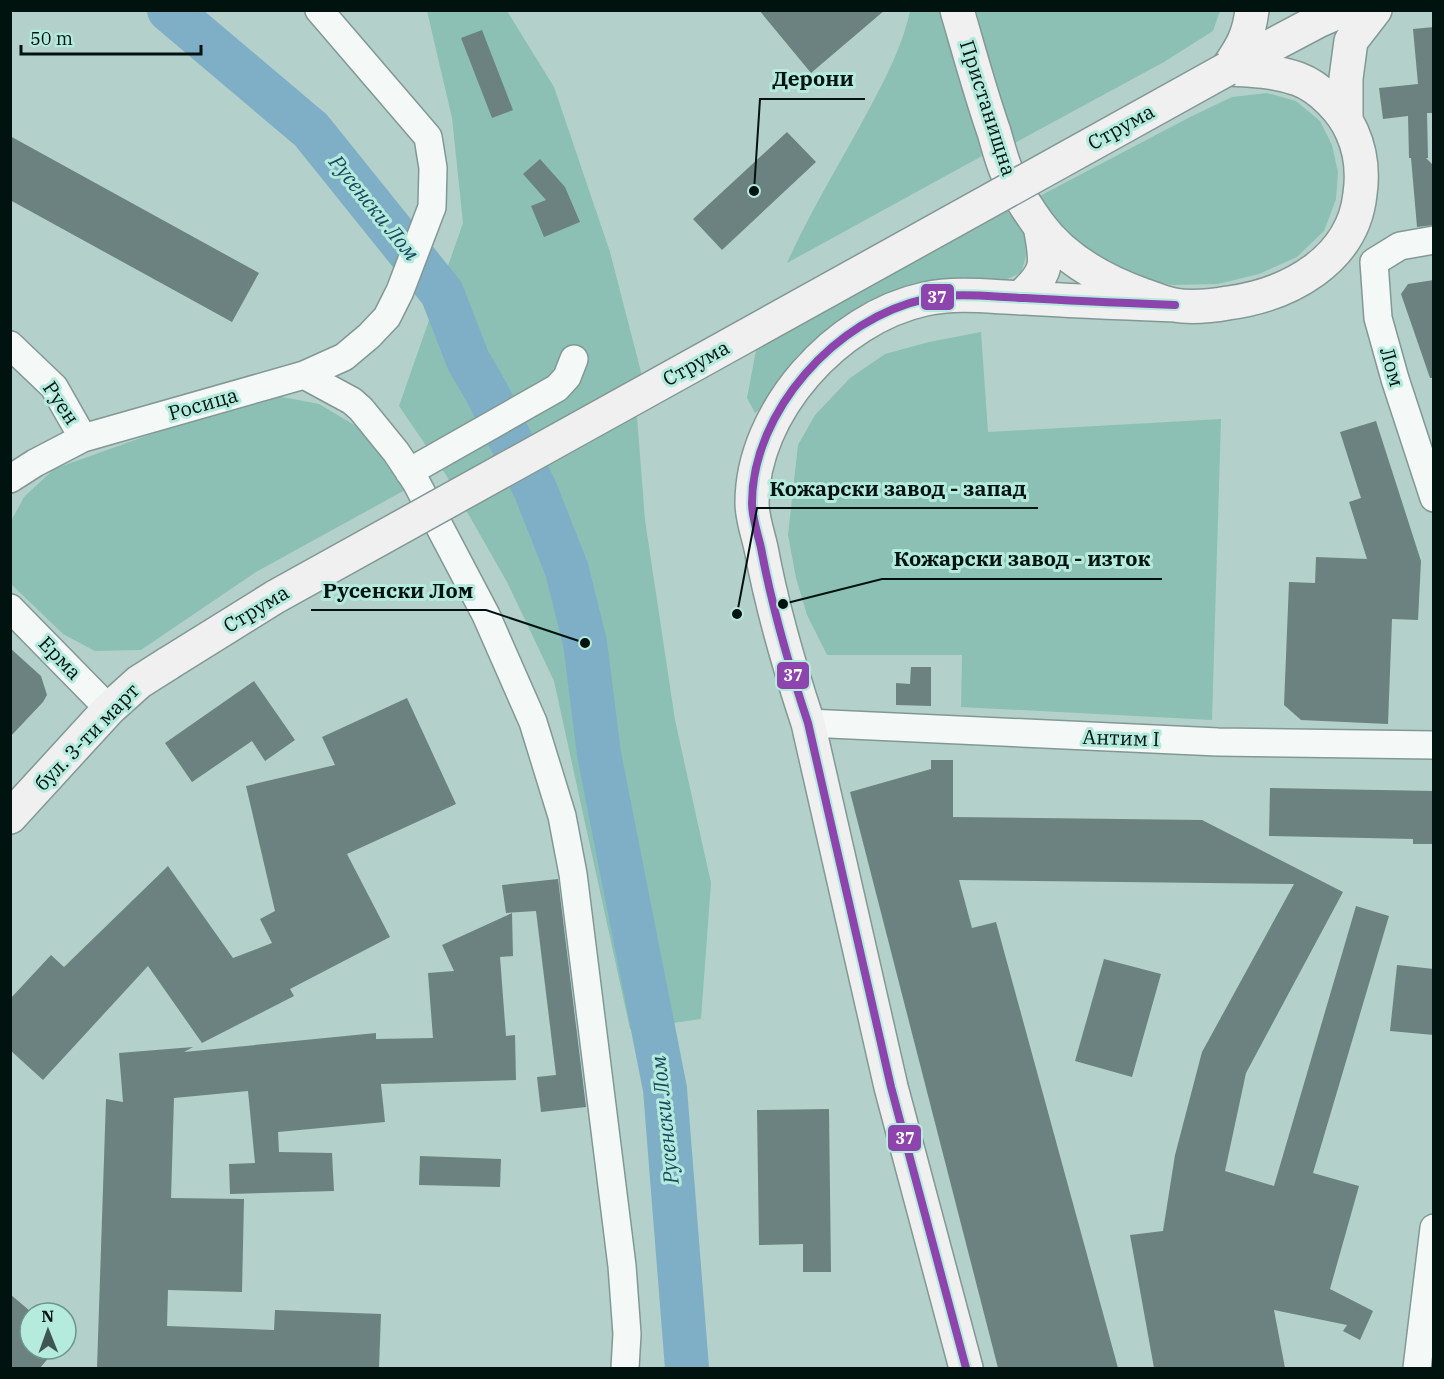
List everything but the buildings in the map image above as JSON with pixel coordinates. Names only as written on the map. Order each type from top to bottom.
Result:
[{"type":"street","name":"Росица","points":[[12,481],[35,463],[83,438],[304,375],[344,357],[387,317],[400,291],[432,207],[433,168],[428,137],[319,10]]},
{"type":"street","name":"Пристанищна","points":[[957,10],[1008,174],[1040,226],[1068,255],[1083,266],[1114,283],[1174,305],[1212,306],[1244,301],[1287,287],[1305,278],[1325,263],[1344,241],[1354,221],[1359,203],[1362,178],[1359,153],[1346,119]]},
{"type":"street","points":[[1227,69],[1250,30],[1252,10]]},
{"type":"street","name":"Струма","points":[[169,663],[275,597],[1227,69],[1343,10]]},
{"type":"street","points":[[1346,119],[1346,78],[1350,41],[1375,10]]},
{"type":"street","points":[[1227,69],[1265,70],[1301,80],[1329,100],[1346,119]]},
{"type":"street","points":[[1020,298],[1037,283],[1042,274],[1046,258],[1040,226]]},
{"type":"street","name":"Лом","points":[[1434,240],[1400,246],[1374,262],[1378,318],[1395,379],[1434,498]]},
{"type":"street","points":[[966,1368],[891,1087],[808,723],[790,669],[766,576],[752,504],[757,469],[771,424],[794,388],[812,366],[834,343],[862,324],[894,308],[926,298],[965,294],[1174,305]]},
{"type":"street","name":"Руен","points":[[10,345],[54,387],[83,438]]},
{"type":"street","points":[[409,472],[557,388],[567,377],[574,358]]},
{"type":"street","points":[[304,375],[352,401],[374,424],[416,482],[486,615],[533,722],[562,816],[573,874],[622,1266],[627,1334],[624,1368]]},
{"type":"street","name":"Ерма","points":[[10,608],[109,709]]},
{"type":"street","name":"бул. 3-ти март","points":[[10,817],[109,709],[139,682],[169,663]]},
{"type":"street","name":"Антим I","points":[[808,723],[1218,742],[1434,745]]},
{"type":"street","points":[[1417,1368],[1434,1228]]},
{"type":"green space","points":[[427,11],[507,11],[554,87],[610,252],[641,372],[636,403],[645,520],[675,720],[711,883],[701,1019],[630,1029],[554,681],[507,582],[446,475],[399,406],[463,223],[452,118]]},
{"type":"green space","points":[[910,11],[943,11],[982,156],[787,263],[886,75],[900,44]]},
{"type":"green space","points":[[970,11],[1220,11],[1213,31],[1164,62],[1011,145]]},
{"type":"green space","points":[[1267,93],[1296,101],[1320,121],[1332,145],[1338,172],[1336,199],[1324,231],[1297,257],[1259,274],[1218,284],[1172,285],[1122,276],[1083,257],[1032,200],[1232,97]]},
{"type":"green space","points":[[1010,208],[1028,238],[1021,273],[1005,280],[978,280],[854,311],[798,355],[782,375],[768,403],[755,413],[747,398],[757,345]]},
{"type":"green space","points":[[981,332],[988,432],[1221,419],[1212,720],[961,707],[962,655],[827,655],[807,615],[796,578],[788,535],[798,445],[815,415],[850,378],[885,354],[929,342]]},
{"type":"green space","points":[[272,395],[319,404],[361,429],[405,490],[256,572],[141,650],[95,651],[63,634],[12,585],[10,523],[24,497],[54,469],[230,406]]},
{"type":"waterway","name":"Русенски Лом","points":[[169,10],[311,130],[442,293],[468,360],[535,489],[567,570],[585,643],[599,754],[665,1089],[687,1368]]},
{"type":"transit line","name":"37","points":[[966,1368],[891,1087],[808,723],[770,592],[752,509],[756,469],[767,435],[784,403],[806,374],[832,348],[861,326],[892,309],[925,299],[962,295],[1175,305]]},
{"type":"place","name":"Дерони","points":[[754,191]]},
{"type":"place","name":"Кожарски завод - изток","points":[[783,604]]},
{"type":"place","name":"Кожарски завод - запад","points":[[737,614]]},
{"type":"place","name":"Русенски Лом","points":[[585,643]]}]
